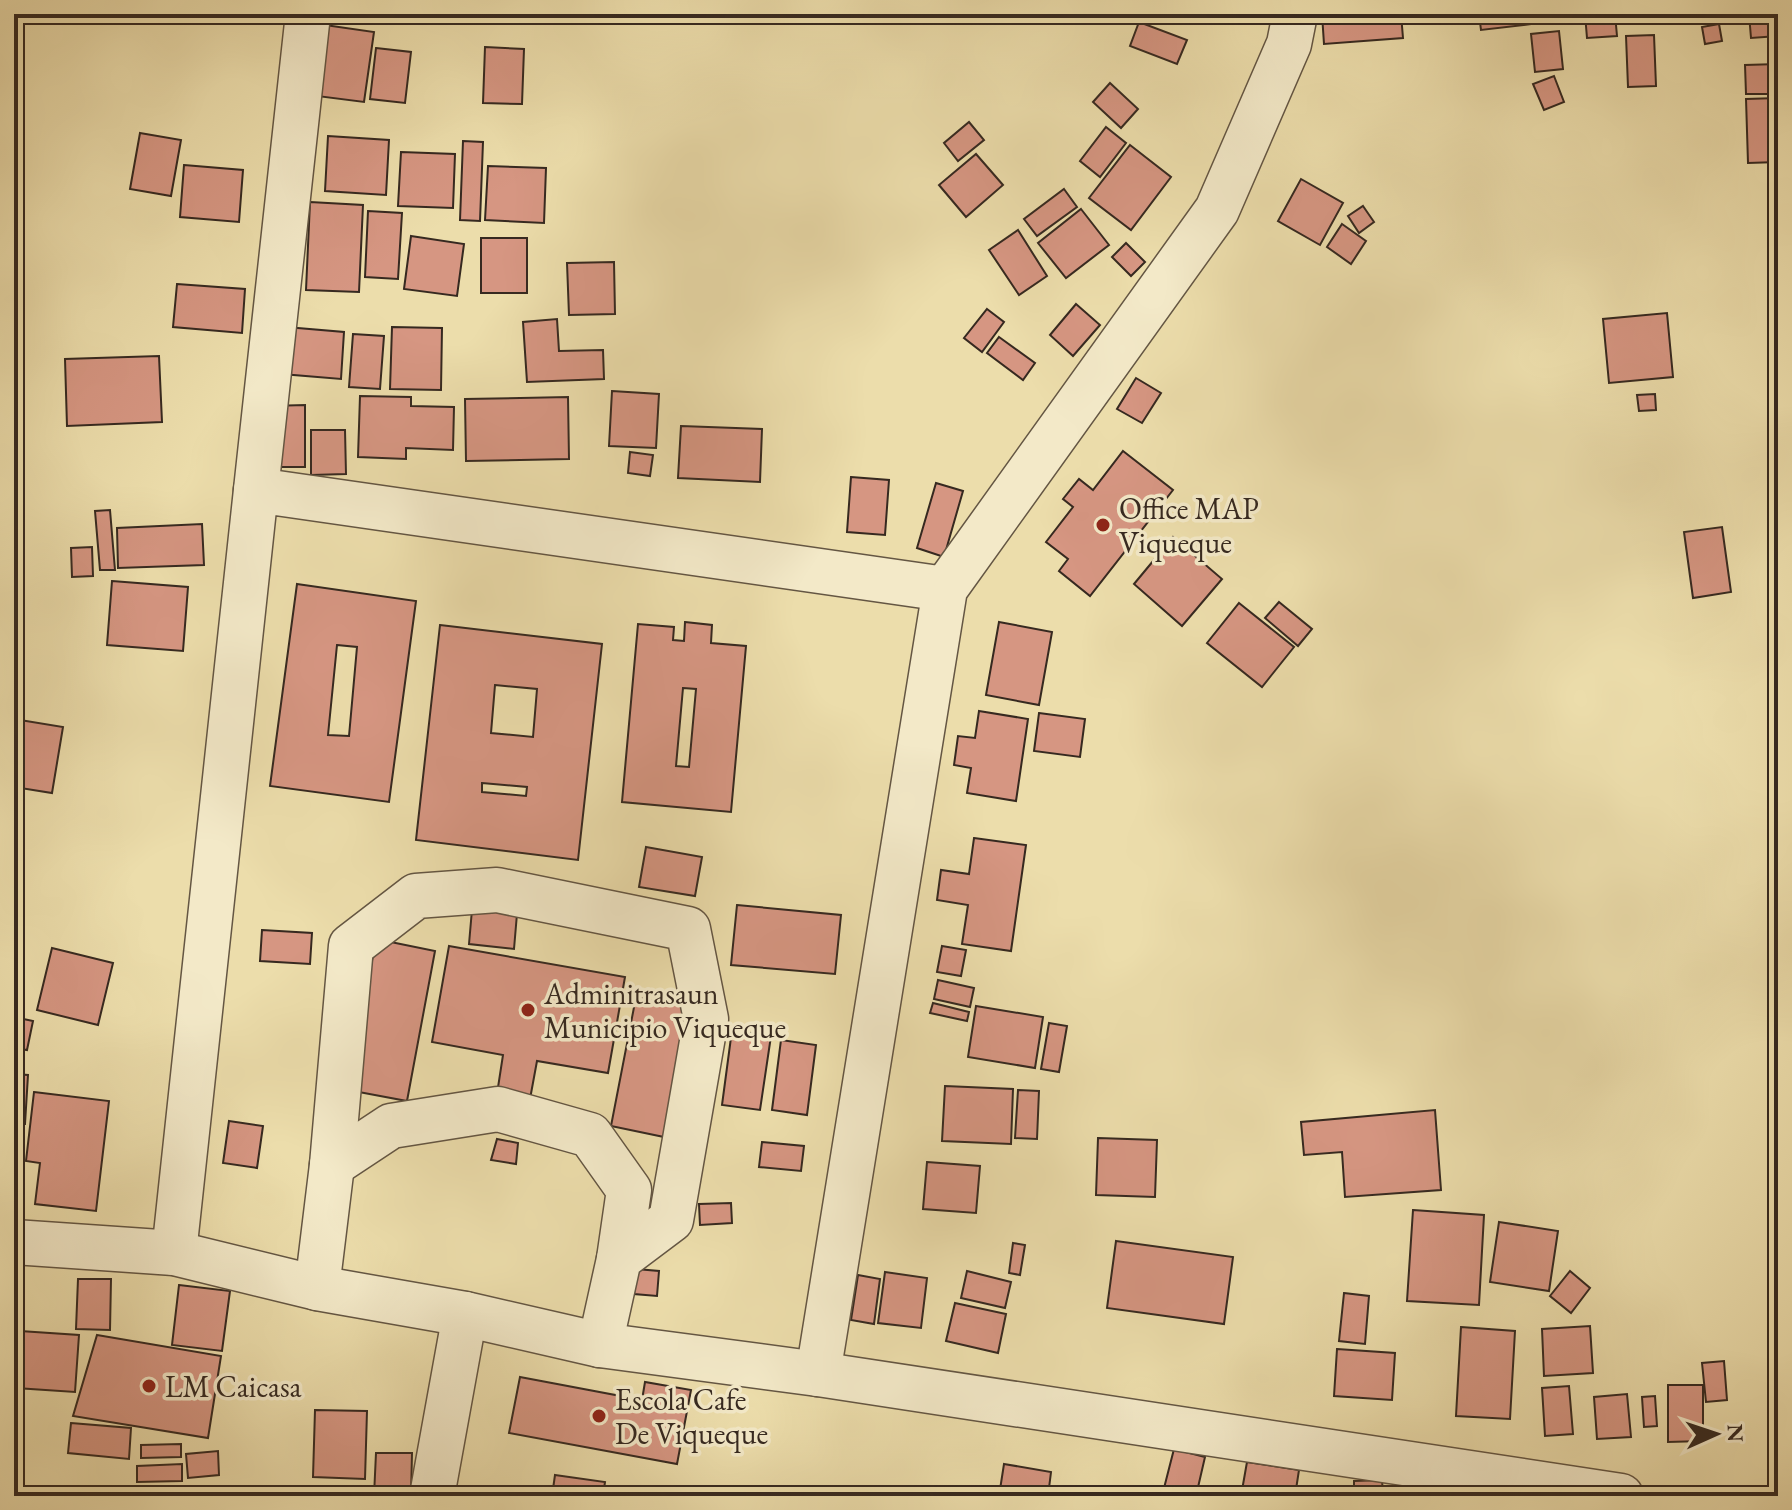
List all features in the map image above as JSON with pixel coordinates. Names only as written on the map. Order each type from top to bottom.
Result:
[{"type":"street","points":[[174,1253],[308,14]]},
{"type":"street","points":[[818,1374],[945,589],[1217,210],[1289,44],[1295,14]]},
{"type":"street","points":[[256,490],[945,589]]},
{"type":"street","points":[[317,1288],[332,1165],[351,946],[416,896],[497,890],[688,929],[706,1019],[671,1220],[619,1259]]},
{"type":"street","points":[[332,1165],[391,1126],[498,1109],[590,1135],[629,1190],[619,1259],[600,1345]]},
{"type":"street","points":[[14,1242],[174,1253],[317,1288],[465,1314],[600,1345],[818,1374],[1621,1496]]},
{"type":"street","points":[[432,1496],[465,1314]]},
{"type":"building","points":[[1322,14],[1401,14],[1403,38],[1324,44]]},
{"type":"building","points":[[1479,14],[1530,14],[1532,24],[1481,30]]},
{"type":"building","points":[[1585,14],[1615,14],[1617,36],[1587,38]]},
{"type":"building","points":[[1749,14],[1778,14],[1778,36],[1751,38]]},
{"type":"building","points":[[1139,22],[1187,40],[1177,64],[1130,46]]},
{"type":"building","points":[[318,24],[374,32],[364,102],[309,95]]},
{"type":"building","points":[[1719,24],[1722,41],[1705,44],[1702,27]]},
{"type":"building","points":[[1559,31],[1563,69],[1535,72],[1531,34]]},
{"type":"building","points":[[1654,35],[1656,86],[1628,87],[1626,36]]},
{"type":"building","points":[[485,47],[524,49],[522,104],[483,103]]},
{"type":"building","points":[[376,48],[411,52],[405,103],[370,99]]},
{"type":"building","points":[[1778,64],[1778,94],[1746,94],[1745,65]]},
{"type":"building","points":[[1554,76],[1564,102],[1544,110],[1533,84]]},
{"type":"building","points":[[1110,83],[1138,109],[1121,128],[1093,102]]},
{"type":"building","points":[[1778,98],[1778,162],[1748,163],[1746,99]]},
{"type":"building","points":[[969,122],[984,140],[958,161],[944,143]]},
{"type":"building","points":[[1106,127],[1126,143],[1100,177],[1080,161]]},
{"type":"building","points":[[140,133],[181,140],[171,196],[130,189]]},
{"type":"building","points":[[328,136],[389,140],[386,195],[325,191]]},
{"type":"building","points":[[463,141],[483,142],[480,221],[460,220]]},
{"type":"building","points":[[1130,145],[1171,177],[1131,230],[1089,198]]},
{"type":"building","points":[[401,152],[455,154],[453,208],[398,206]]},
{"type":"building","points":[[976,154],[1003,185],[966,217],[939,185]]},
{"type":"building","points":[[184,165],[243,170],[239,222],[180,217]]},
{"type":"building","points":[[488,166],[546,168],[544,223],[485,220]]},
{"type":"building","points":[[1301,179],[1343,203],[1320,245],[1278,221]]},
{"type":"building","points":[[1064,189],[1077,207],[1037,236],[1024,219]]},
{"type":"building","points":[[310,202],[363,205],[359,292],[306,290]]},
{"type":"building","points":[[1363,206],[1374,222],[1359,233],[1348,216]]},
{"type":"building","points":[[1081,209],[1109,245],[1066,278],[1038,243]]},
{"type":"building","points":[[368,211],[402,213],[398,279],[365,277]]},
{"type":"building","points":[[1342,224],[1366,241],[1351,264],[1327,247]]},
{"type":"building","points":[[1018,230],[1047,276],[1019,295],[989,250]]},
{"type":"building","points":[[411,236],[464,244],[457,296],[404,289]]},
{"type":"building","points":[[481,238],[527,238],[527,293],[481,293]]},
{"type":"building","points":[[1126,243],[1145,262],[1131,276],[1112,257]]},
{"type":"building","points":[[614,262],[615,314],[569,315],[567,263]]},
{"type":"building","points":[[177,284],[245,289],[242,333],[173,327]]},
{"type":"building","points":[[1076,304],[1100,325],[1073,356],[1050,335]]},
{"type":"building","points":[[987,309],[1004,322],[982,352],[964,338]]},
{"type":"building","points":[[1667,313],[1673,377],[1609,383],[1603,319]]},
{"type":"building","points":[[557,319],[559,351],[603,350],[604,379],[527,382],[523,322]]},
{"type":"building","points":[[286,327],[344,332],[341,379],[282,374]]},
{"type":"building","points":[[392,327],[442,328],[441,390],[390,389]]},
{"type":"building","points":[[353,334],[384,336],[380,389],[349,387]]},
{"type":"building","points":[[999,337],[1035,363],[1023,380],[987,353]]},
{"type":"building","points":[[159,356],[162,422],[67,426],[65,359]]},
{"type":"building","points":[[1136,378],[1161,393],[1142,423],[1117,409]]},
{"type":"building","points":[[612,391],[659,394],[656,448],[609,446]]},
{"type":"building","points":[[1655,394],[1656,410],[1639,411],[1637,395]]},
{"type":"building","points":[[360,396],[411,397],[411,406],[454,407],[453,450],[406,448],[406,459],[358,457]]},
{"type":"building","points":[[568,397],[569,459],[466,461],[465,399]]},
{"type":"building","points":[[305,405],[305,467],[269,467],[269,406]]},
{"type":"building","points":[[681,426],[762,429],[760,482],[678,478]]},
{"type":"building","points":[[311,430],[345,430],[346,474],[311,475]]},
{"type":"building","name":"Office MAP Viqueque","points":[[1123,451],[1173,490],[1090,596],[1059,571],[1068,559],[1046,542],[1073,507],[1063,499],[1079,479],[1093,490]]},
{"type":"building","points":[[630,452],[653,455],[650,476],[628,473]]},
{"type":"building","points":[[851,477],[889,480],[885,535],[847,532]]},
{"type":"building","points":[[936,483],[963,491],[944,557],[917,548]]},
{"type":"building","points":[[110,510],[115,570],[100,570],[95,511]]},
{"type":"building","points":[[202,524],[204,565],[118,568],[117,528]]},
{"type":"building","points":[[1722,527],[1731,592],[1693,598],[1684,532]]},
{"type":"building","points":[[1173,537],[1222,579],[1182,626],[1134,584]]},
{"type":"building","points":[[92,547],[93,576],[72,577],[71,548]]},
{"type":"building","points":[[112,581],[188,587],[183,651],[107,645]]},
{"type":"building","points":[[297,584],[416,601],[389,802],[270,786]],"holes":[[[337,645],[357,647],[349,736],[328,735]]]},
{"type":"building","points":[[1279,602],[1312,629],[1298,646],[1265,618]]},
{"type":"building","points":[[1239,603],[1294,647],[1262,687],[1207,643]]},
{"type":"building","points":[[685,622],[712,625],[711,643],[746,646],[731,812],[622,802],[638,624],[674,627],[673,640],[684,641]],"holes":[[[683,688],[696,689],[689,767],[676,766]]]},
{"type":"building","points":[[999,622],[1052,632],[1039,705],[986,695]]},
{"type":"building","points":[[440,625],[602,644],[578,860],[416,840]],"holes":[[[495,685],[537,689],[533,737],[491,733]],[[482,783],[527,787],[526,796],[482,792]]]},
{"type":"building","points":[[979,711],[1028,719],[1016,801],[967,793],[971,768],[954,765],[958,736],[975,738]]},
{"type":"building","points":[[1039,713],[1085,719],[1080,757],[1034,751]]},
{"type":"building","points":[[14,719],[63,727],[52,793],[14,787]]},
{"type":"building","points":[[974,838],[1026,845],[1011,951],[962,944],[968,905],[937,900],[941,870],[969,874]]},
{"type":"building","points":[[646,847],[702,857],[695,896],[639,887]]},
{"type":"building","points":[[473,898],[518,902],[514,949],[469,944]]},
{"type":"building","points":[[737,905],[841,915],[835,974],[731,965]]},
{"type":"building","points":[[262,930],[312,933],[310,964],[260,961]]},
{"type":"building","points":[[376,939],[435,951],[407,1101],[348,1090]]},
{"type":"building","name":"Adminitrasaun Municipio Viqueque","points":[[449,946],[625,977],[608,1073],[537,1061],[530,1099],[497,1094],[503,1055],[432,1042]]},
{"type":"building","points":[[942,946],[966,950],[961,976],[937,972]]},
{"type":"building","points":[[52,948],[113,963],[98,1025],[37,1010]]},
{"type":"building","points":[[938,980],[974,988],[970,1007],[934,999]]},
{"type":"building","points":[[636,997],[689,1008],[664,1137],[611,1126]]},
{"type":"building","points":[[933,1003],[969,1012],[967,1021],[930,1013]]},
{"type":"building","points":[[976,1006],[1043,1017],[1035,1068],[968,1057]]},
{"type":"building","points":[[14,1017],[33,1021],[27,1050],[14,1048]]},
{"type":"building","points":[[1049,1023],[1067,1026],[1059,1072],[1041,1069]]},
{"type":"building","points":[[732,1030],[771,1036],[760,1110],[722,1105]]},
{"type":"building","points":[[781,1040],[816,1045],[807,1115],[772,1110]]},
{"type":"building","points":[[14,1074],[28,1075],[25,1124],[14,1124]]},
{"type":"building","points":[[945,1086],[1013,1089],[1011,1144],[942,1141]]},
{"type":"building","points":[[1018,1090],[1039,1091],[1037,1139],[1015,1138]]},
{"type":"building","points":[[34,1092],[109,1101],[96,1211],[35,1204],[40,1163],[26,1161]]},
{"type":"building","points":[[1435,1110],[1441,1190],[1345,1197],[1342,1152],[1304,1155],[1301,1122]]},
{"type":"building","points":[[229,1121],[263,1126],[257,1168],[223,1163]]},
{"type":"building","points":[[1098,1138],[1157,1140],[1155,1197],[1096,1195]]},
{"type":"building","points":[[497,1139],[518,1143],[516,1164],[491,1160]]},
{"type":"building","points":[[762,1142],[804,1146],[801,1171],[759,1167]]},
{"type":"building","points":[[927,1162],[980,1166],[976,1213],[923,1209]]},
{"type":"building","points":[[731,1203],[732,1223],[700,1225],[699,1204]]},
{"type":"building","points":[[1413,1210],[1484,1215],[1479,1305],[1407,1301]]},
{"type":"building","points":[[1499,1222],[1558,1231],[1549,1291],[1490,1282]]},
{"type":"building","points":[[1116,1241],[1233,1257],[1224,1324],[1107,1308]]},
{"type":"building","points":[[1013,1243],[1025,1245],[1020,1275],[1009,1273]]},
{"type":"building","points":[[636,1269],[659,1271],[657,1296],[634,1294]]},
{"type":"building","points":[[967,1271],[1011,1282],[1005,1308],[961,1298]]},
{"type":"building","points":[[1570,1271],[1590,1288],[1571,1313],[1550,1296]]},
{"type":"building","points":[[885,1272],[927,1278],[921,1328],[878,1323]]},
{"type":"building","points":[[858,1275],[880,1279],[874,1324],[851,1320]]},
{"type":"building","points":[[78,1279],[111,1279],[110,1330],[76,1329]]},
{"type":"building","points":[[179,1285],[230,1291],[222,1351],[172,1345]]},
{"type":"building","points":[[1344,1293],[1369,1296],[1365,1344],[1339,1341]]},
{"type":"building","points":[[955,1303],[1006,1314],[998,1353],[946,1341]]},
{"type":"building","points":[[1590,1326],[1593,1373],[1544,1376],[1542,1329]]},
{"type":"building","points":[[1461,1327],[1515,1331],[1510,1419],[1456,1416]]},
{"type":"building","points":[[20,1331],[79,1335],[75,1392],[16,1388]]},
{"type":"building","name":"LM Caicasa","points":[[97,1335],[221,1356],[208,1438],[73,1416]]},
{"type":"building","points":[[1337,1349],[1395,1353],[1392,1400],[1334,1396]]},
{"type":"building","points":[[1724,1361],[1727,1400],[1706,1402],[1702,1363]]},
{"type":"building","name":"Escola Cafe De Viqueque","points":[[520,1377],[642,1400],[645,1382],[691,1390],[677,1464],[509,1433]]},
{"type":"building","points":[[1668,1385],[1703,1385],[1703,1441],[1668,1442]]},
{"type":"building","points":[[1569,1386],[1573,1434],[1545,1436],[1542,1388]]},
{"type":"building","points":[[1627,1394],[1631,1437],[1597,1439],[1594,1397]]},
{"type":"building","points":[[1655,1396],[1657,1426],[1644,1427],[1642,1397]]},
{"type":"building","points":[[315,1410],[367,1411],[365,1479],[313,1477]]},
{"type":"building","points":[[71,1423],[131,1428],[129,1459],[68,1453]]},
{"type":"building","points":[[181,1444],[181,1457],[141,1458],[141,1445]]},
{"type":"building","points":[[1174,1449],[1205,1457],[1196,1496],[1162,1496]]},
{"type":"building","points":[[218,1451],[219,1475],[188,1478],[186,1454]]},
{"type":"building","points":[[376,1453],[412,1453],[411,1496],[374,1496]]},
{"type":"building","points":[[1247,1462],[1299,1470],[1295,1496],[1241,1496]]},
{"type":"building","points":[[182,1464],[182,1481],[137,1482],[137,1466]]},
{"type":"building","points":[[1004,1464],[1051,1472],[1048,1496],[999,1496]]},
{"type":"building","points":[[555,1475],[605,1482],[603,1496],[552,1496]]},
{"type":"building","points":[[1403,1476],[1439,1477],[1439,1496],[1403,1496]]},
{"type":"building","points":[[1382,1480],[1383,1494],[1394,1496],[1333,1496],[1354,1495],[1354,1481]]},
{"type":"place","name":"Office MAP Viqueque","points":[[1103,525]]},
{"type":"place","name":"Adminitrasaun Municipio Viqueque","points":[[528,1010]]},
{"type":"place","name":"LM Caicasa","points":[[149,1386]]},
{"type":"place","name":"Escola Cafe De Viqueque","points":[[599,1416]]}]
